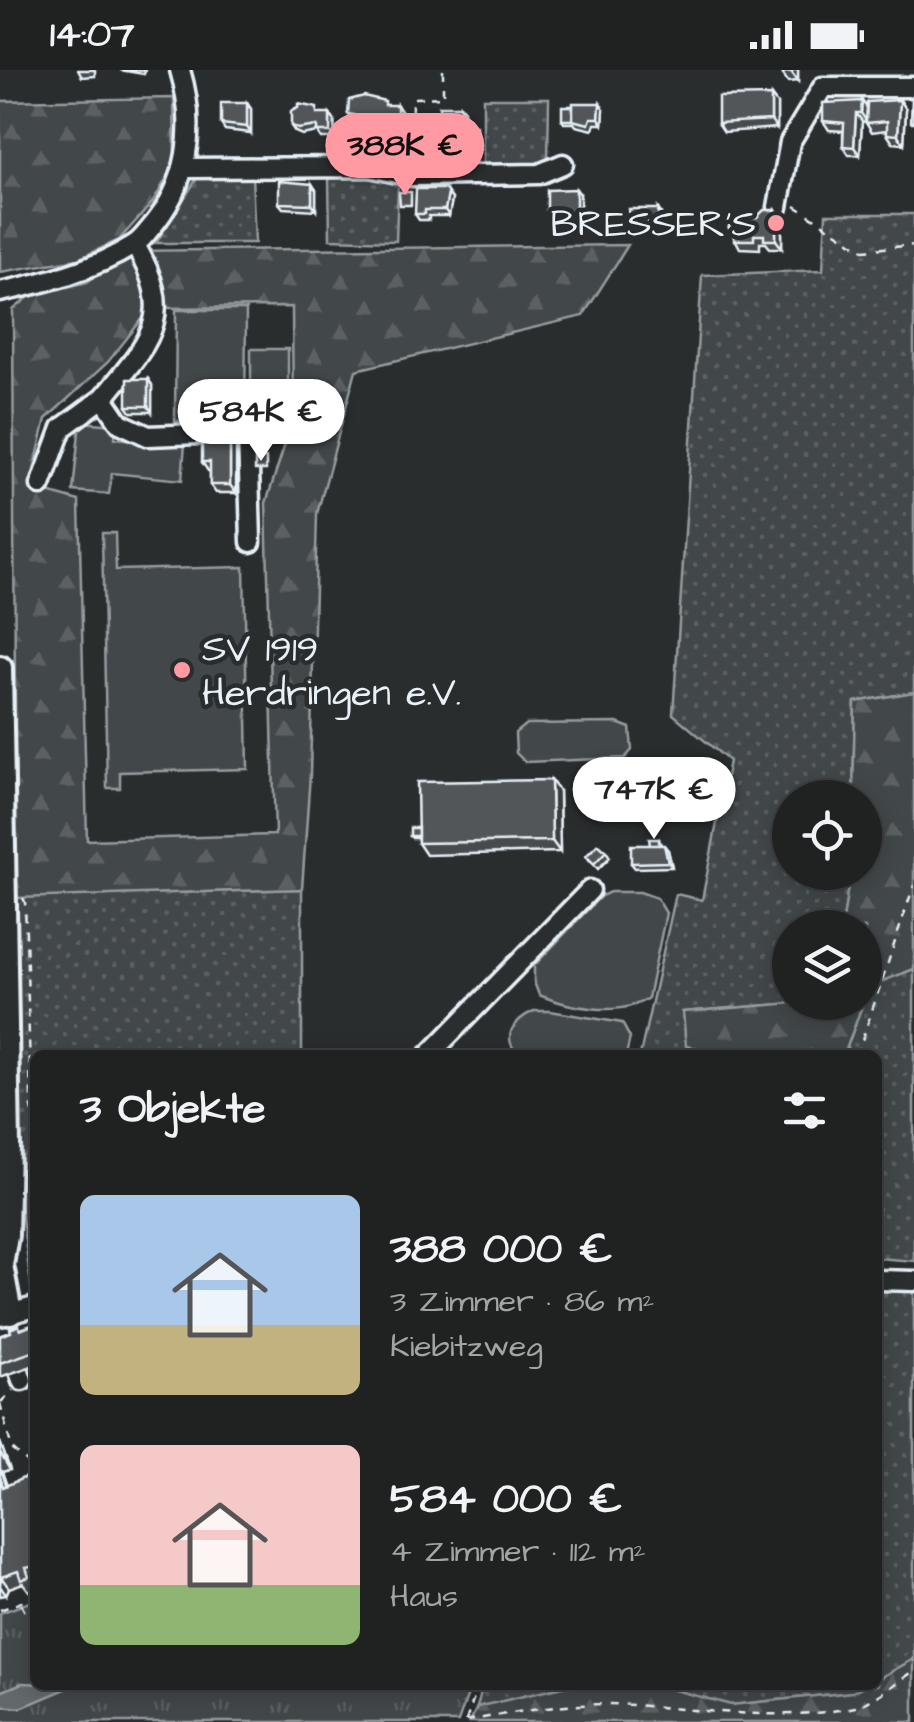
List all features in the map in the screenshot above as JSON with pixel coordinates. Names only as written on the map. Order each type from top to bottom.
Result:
[{"type":"main road","points":[[0,668],[8,1146],[6,1235],[0,1265],[4,1319]]},
{"type":"street","points":[[0,292],[89,266],[135,245],[164,214],[184,168],[189,111],[180,70]]},
{"type":"street","points":[[778,207],[790,142],[822,78],[914,87]]},
{"type":"street","points":[[184,168],[370,167],[411,176],[539,174],[563,164]]},
{"type":"street","points":[[41,485],[62,428],[103,398],[152,332],[157,314],[152,280],[135,245]]},
{"type":"street","points":[[103,398],[120,424],[148,436],[248,432],[250,542]]},
{"type":"street","points":[[435,1050],[590,890]]},
{"type":"street","points":[[882,1280],[914,1281]]},
{"type":"street","points":[[4,1319],[30,1309]]},
{"type":"path","points":[[411,176],[412,98],[444,98],[443,70]]},
{"type":"path","points":[[778,207],[797,206],[864,250],[914,245]]},
{"type":"path","points":[[859,1050],[914,885]]},
{"type":"path","points":[[20,893],[26,902],[30,1063]]},
{"type":"path","points":[[0,1403],[12,1449],[30,1465]]},
{"type":"path","points":[[0,1610],[30,1599]]},
{"type":"path","points":[[20,1603],[30,1615]]},
{"type":"path","points":[[476,1690],[465,1721],[561,1704],[632,1705],[718,1715],[798,1715],[854,1707],[914,1671]]},
{"type":"green space","points":[[174,98],[175,163],[153,202],[119,240],[78,259],[0,272],[0,101]]},
{"type":"green space","points":[[483,98],[549,98],[548,159],[539,168],[483,166]]},
{"type":"green space","points":[[199,175],[252,175],[255,243],[156,243]]},
{"type":"green space","points":[[368,175],[398,185],[396,241],[330,239],[329,178]]},
{"type":"green space","points":[[826,214],[914,214],[914,692],[855,702],[853,780],[772,780],[772,890],[847,890],[845,910],[772,910],[772,1005],[683,1012],[731,1050],[641,1050],[676,894],[702,900],[729,761],[673,714],[702,275],[823,270]]},
{"type":"green space","points":[[628,245],[583,316],[356,370],[317,514],[310,774],[302,889],[16,898],[13,310],[30,296],[87,282],[132,251]],"holes":[[[292,307],[293,419],[266,503],[275,835],[87,840],[79,501],[30,487],[46,419],[108,362],[151,308]]]},
{"type":"green space","points":[[176,310],[246,310],[245,421],[175,421]]},
{"type":"green space","points":[[251,349],[288,349],[288,422],[251,421]]},
{"type":"green space","points":[[80,422],[116,425],[115,438],[185,444],[182,480],[112,473],[109,494],[73,491]]},
{"type":"green space","name":"SV 1919 Herdringen e.V.","points":[[102,533],[115,533],[116,570],[244,567],[248,769],[120,772],[120,788],[107,788]]},
{"type":"green space","points":[[914,692],[914,969],[882,981],[882,910],[845,910],[847,890],[882,890],[882,780],[853,780],[855,702]]},
{"type":"green space","points":[[617,723],[630,728],[632,750],[625,758],[525,762],[516,753],[515,733],[526,724]]},
{"type":"green space","points":[[302,889],[302,1050],[30,1050],[30,1278],[11,1136],[0,898]]},
{"type":"green space","points":[[610,892],[640,892],[657,898],[666,913],[648,998],[609,1009],[539,995],[534,966],[601,896]]},
{"type":"green space","points":[[914,969],[914,1261],[882,1258],[882,1050],[846,1050],[857,1020],[882,1020],[882,981]]},
{"type":"green space","points":[[772,1005],[772,1020],[857,1020],[846,1050],[709,1050],[686,1046],[683,1012]]},
{"type":"green space","points":[[534,1011],[550,1011],[622,1023],[630,1038],[627,1050],[515,1050],[510,1036],[521,1019]]},
{"type":"green space","points":[[882,1283],[914,1286],[914,1659],[882,1677]]},
{"type":"green space","points":[[30,1602],[30,1690],[469,1690],[458,1722],[0,1722],[0,1613]]},
{"type":"green space","points":[[914,1659],[914,1722],[470,1722],[477,1707],[550,1690],[674,1690],[731,1705],[882,1690],[882,1677]]},
{"type":"green space","points":[[482,1690],[550,1690],[477,1707]]},
{"type":"green space","points":[[674,1690],[857,1690],[853,1692],[731,1705]]},
{"type":"shaded area","points":[[22,1683],[30,1683],[30,1690],[63,1690],[21,1708],[0,1706],[0,1692]]},
{"type":"building","points":[[364,96],[385,101],[385,105],[397,105],[397,118],[375,118],[375,124],[358,128],[355,115],[348,114],[349,100]]},
{"type":"building","points":[[771,96],[771,120],[718,123],[718,97]]},
{"type":"building","points":[[914,96],[914,122],[911,122]]},
{"type":"building","points":[[900,100],[898,135],[887,134],[887,121],[866,123],[867,102]]},
{"type":"building","points":[[862,101],[861,113],[856,113],[854,147],[843,146],[844,123],[823,121],[823,103]]},
{"type":"building","points":[[221,103],[247,103],[247,127],[221,124]]},
{"type":"building","points":[[573,103],[600,103],[599,118],[591,118],[589,124],[572,120]]},
{"type":"building","points":[[298,104],[317,108],[317,114],[330,114],[330,132],[317,132],[317,126],[291,126],[291,111]]},
{"type":"building","points":[[439,106],[460,106],[460,123],[439,120]]},
{"type":"building","points":[[562,106],[573,106],[573,120],[562,120]]},
{"type":"building","points":[[469,126],[476,126],[476,138],[469,138]]},
{"type":"building","points":[[279,181],[312,184],[312,204],[279,203]]},
{"type":"building","points":[[416,189],[445,189],[445,210],[415,214]]},
{"type":"building","points":[[576,189],[576,212],[547,210],[547,190]]},
{"type":"building","points":[[399,192],[411,192],[411,205],[400,205]]},
{"type":"building","points":[[629,209],[658,209],[658,224],[648,224],[648,219],[629,219]]},
{"type":"building","points":[[764,210],[776,210],[776,240],[754,235],[754,240],[734,240],[729,217],[757,217]]},
{"type":"building","points":[[127,379],[148,379],[148,406],[127,406]]},
{"type":"building","points":[[202,440],[230,440],[230,485],[210,485],[210,462],[202,462]]},
{"type":"building","points":[[266,458],[266,470],[255,470],[255,459]]},
{"type":"building","points":[[551,780],[552,841],[418,843],[417,782]]},
{"type":"building","points":[[410,828],[418,828],[418,836],[410,836]]},
{"type":"building","points":[[598,844],[606,851],[594,864],[586,856]]},
{"type":"building","points":[[631,845],[664,845],[668,862],[631,863]]},
{"type":"building","points":[[19,1325],[20,1330],[30,1326],[30,1353],[0,1363],[0,1336]]},
{"type":"building","points":[[28,1476],[30,1567],[26,1568],[29,1577],[21,1580],[18,1571],[0,1579],[0,1477],[3,1487]]},
{"type":"place","name":"BRESSER'S","points":[[776,223]]},
{"type":"place","name":"SV 1919 Herdringen e.V.","points":[[182,670]]}]
